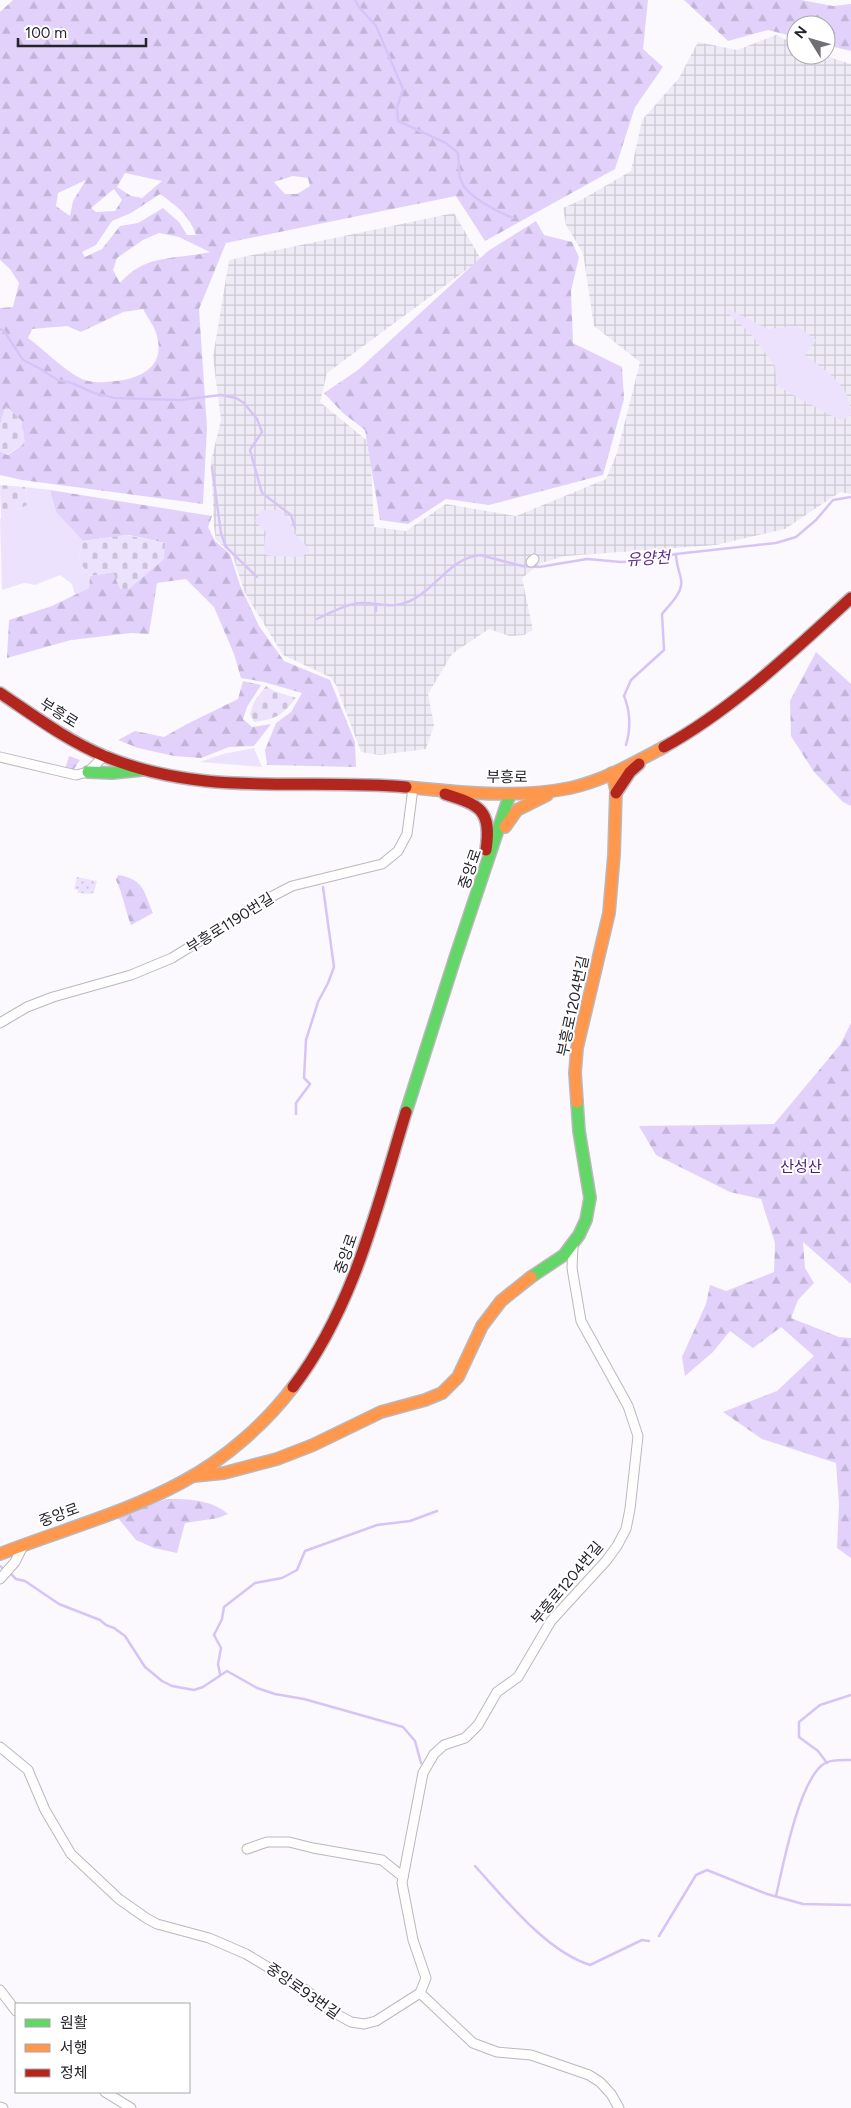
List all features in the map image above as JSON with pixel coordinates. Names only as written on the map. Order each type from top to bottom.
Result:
[{"type":"main road","name":"부흥로","points":[[0,693],[84,746],[105,756],[167,776],[224,784],[364,784],[510,794],[560,789],[596,780],[647,758],[703,723],[812,633],[851,598]]},
{"type":"main road","points":[[616,793],[630,772],[647,758]]},
{"type":"main road","points":[[88,772],[112,774],[147,770]]},
{"type":"main road","name":"부흥로1204번길","points":[[194,1476],[224,1473],[276,1459],[381,1412],[425,1400],[442,1393],[458,1377],[482,1326],[501,1301],[518,1286],[564,1254],[574,1244],[586,1220],[590,1198],[577,1112],[575,1084],[577,1048],[609,913],[614,855],[616,793],[612,773]]},
{"type":"main road","points":[[428,788],[474,803],[486,815],[488,844],[477,895]]},
{"type":"main road","points":[[491,853],[509,818],[519,807],[560,789]]},
{"type":"main road","name":"중앙로","points":[[0,1553],[138,1503],[194,1476],[239,1443],[285,1398],[310,1367],[338,1316],[357,1270],[510,794]]},
{"type":"street","points":[[0,757],[76,775],[88,772],[105,756]]},
{"type":"street","name":"부흥로1190번길","points":[[0,1023],[27,1007],[53,997],[131,975],[172,958],[267,899],[292,886],[382,864],[398,851],[407,834],[413,788]]},
{"type":"street","name":"부흥로1204번길","points":[[420,1993],[426,1978],[413,1940],[402,1883],[423,1773],[434,1754],[444,1745],[465,1738],[478,1725],[497,1692],[518,1677],[551,1621],[606,1561],[622,1538],[630,1509],[638,1436],[628,1406],[581,1321],[572,1268],[571,1255],[574,1244]]},
{"type":"street","points":[[2,1577],[12,1565],[24,1544]]},
{"type":"street","points":[[0,1553],[12,1565]]},
{"type":"street","name":"중앙로93번길","points":[[0,1747],[28,1770],[45,1810],[71,1854],[119,1899],[146,1918],[157,1924],[209,1938],[246,1954],[306,1990],[331,2011],[351,2022],[364,2024],[376,2021],[420,1993]]},
{"type":"street","points":[[247,1848],[267,1842],[289,1842],[382,1860],[404,1877]]},
{"type":"street","points":[[0,1990],[15,2010]]},
{"type":"street","points":[[420,1993],[474,2043],[496,2052],[531,2055],[589,2075],[600,2082],[611,2094],[619,2108]]},
{"type":"street","points":[[107,2093],[131,2108]]},
{"type":"shaded area","points":[[776,35],[786,40],[786,65],[836,65],[836,59],[851,64],[851,494],[840,492],[785,529],[716,545],[566,556],[541,563],[522,578],[533,630],[524,635],[510,636],[489,629],[452,654],[428,694],[434,725],[426,749],[380,755],[361,752],[336,685],[330,677],[283,655],[245,593],[232,554],[216,540],[211,461],[221,420],[213,357],[229,260],[454,213],[481,259],[327,373],[320,402],[370,443],[374,527],[406,531],[446,504],[516,516],[606,479],[617,453],[640,362],[594,326],[583,253],[566,225],[563,208],[581,200],[631,171],[642,120],[679,78],[698,42],[737,50]]},
{"type":"green space","points":[[13,0],[648,0],[643,49],[663,67],[635,107],[615,169],[485,241],[456,196],[226,243],[199,309],[207,428],[203,504],[22,480],[0,475],[0,451],[8,455],[25,443],[6,406],[0,425],[0,308],[13,307],[19,283],[10,269],[0,260],[0,12]],"holes":[[[125,173],[162,181],[142,198],[131,196],[117,187]],[[293,176],[308,178],[310,186],[297,194],[285,194],[274,182]],[[86,180],[73,201],[70,216],[56,206],[58,193]],[[114,189],[122,200],[115,211],[96,212],[91,208]],[[160,194],[182,212],[190,222],[196,235],[187,235],[179,222],[163,208],[138,223],[120,226],[102,249],[85,257],[82,252],[96,245],[112,221],[131,213]],[[159,233],[179,237],[210,252],[151,262],[130,273],[120,283],[113,270],[117,258],[143,240]],[[143,309],[156,333],[159,346],[158,355],[149,369],[134,377],[116,381],[91,382],[82,379],[68,370],[28,338],[32,329],[67,326],[81,332],[123,312]]]},
{"type":"green space","points":[[684,0],[801,0],[833,6],[851,4],[851,51],[836,47],[836,15],[786,15],[786,34],[768,30],[728,41]]},
{"type":"green space","points":[[536,221],[544,235],[572,242],[579,257],[571,291],[573,343],[622,367],[624,399],[603,475],[489,505],[446,499],[408,524],[380,520],[365,430],[343,413],[324,393],[358,370],[488,251]]},
{"type":"green space","points":[[726,308],[768,329],[797,326],[816,340],[805,355],[842,387],[850,404],[851,415],[842,420],[777,386],[775,366],[750,333],[730,315]]},
{"type":"green space","points":[[6,406],[22,421],[25,443],[7,455],[0,451],[0,425]]},
{"type":"green space","points":[[0,485],[25,487],[27,505],[1,519]]},
{"type":"green space","points":[[25,487],[50,490],[56,512],[83,541],[78,560],[90,576],[89,588],[75,595],[72,584],[60,575],[35,585],[24,583],[2,590],[0,519],[27,505]]},
{"type":"green space","points":[[50,490],[212,516],[208,527],[215,541],[230,554],[240,585],[259,626],[284,661],[330,680],[355,742],[356,767],[267,765],[265,750],[276,723],[291,712],[302,693],[264,682],[241,678],[234,654],[214,607],[186,579],[157,583],[149,634],[131,633],[71,640],[7,658],[9,620],[52,606],[89,588],[90,576],[113,572],[165,543],[129,535],[83,541],[56,512]]},
{"type":"green space","points":[[261,510],[281,510],[289,520],[294,533],[310,550],[302,557],[263,554],[266,532],[255,521]]},
{"type":"green space","points":[[126,535],[165,543],[164,559],[129,589],[120,589],[113,572],[90,576],[78,560],[83,541]]},
{"type":"green space","points":[[816,652],[851,684],[851,806],[843,802],[814,772],[791,736],[790,701]]},
{"type":"green space","points":[[243,681],[261,685],[247,707],[243,719],[252,727],[271,724],[254,746],[229,747],[201,758],[174,756],[138,748],[118,740],[135,731],[164,737],[238,699]]},
{"type":"green space","points":[[266,686],[274,691],[296,698],[278,716],[254,722],[250,714],[254,702]]},
{"type":"green space","points":[[254,748],[262,767],[200,762],[223,754]]},
{"type":"green space","points":[[69,756],[80,760],[74,769],[65,769]]},
{"type":"green space","points":[[118,875],[138,883],[145,893],[153,913],[131,925],[116,880]]},
{"type":"green space","points":[[77,877],[97,881],[94,892],[91,894],[77,893],[78,890],[74,889]]},
{"type":"green space","name":"산성산","points":[[851,1023],[851,1284],[803,1242],[805,1268],[814,1283],[798,1300],[791,1318],[839,1337],[851,1338],[851,1558],[837,1548],[839,1504],[836,1463],[762,1439],[723,1412],[777,1391],[814,1356],[781,1327],[753,1348],[730,1331],[713,1352],[685,1376],[682,1357],[706,1304],[710,1285],[726,1291],[774,1272],[775,1243],[761,1199],[730,1192],[656,1155],[639,1126],[774,1124],[840,1045]]},
{"type":"green space","points":[[166,1499],[206,1503],[214,1505],[228,1514],[218,1518],[185,1523],[177,1553],[154,1548],[136,1540],[118,1518]]},
{"type":"waterway","points":[[355,0],[376,26],[403,89],[397,108],[398,121],[446,143],[458,153],[460,178],[464,187],[476,198],[513,218]]},
{"type":"waterway","points":[[0,329],[4,331],[23,360],[58,380],[72,383],[94,393],[115,398],[180,400],[221,395],[236,398],[244,403],[257,419],[262,432],[250,450],[262,493],[291,515],[295,528]]},
{"type":"waterway","points":[[212,467],[221,533],[226,547],[257,577]]},
{"type":"waterway","name":"유양천","points":[[317,619],[356,603],[403,604],[419,596],[460,562],[469,557],[480,555],[522,566],[539,567],[587,559],[621,562],[642,561],[676,554],[776,543],[796,537],[816,520],[833,500],[851,497]]},
{"type":"waterway","points":[[626,745],[630,720],[624,696],[631,680],[664,650],[662,614],[675,598],[681,584],[676,554]]},
{"type":"waterway","points":[[376,604],[376,611]]},
{"type":"waterway","points":[[296,1114],[296,1103],[310,1084],[304,1078],[306,1040],[318,1002],[334,967],[323,887]]},
{"type":"waterway","points":[[220,1674],[218,1664],[221,1648],[214,1635],[222,1619],[224,1607],[255,1583],[282,1578],[297,1570],[305,1551],[377,1525],[410,1521],[437,1511]]},
{"type":"waterway","points":[[0,1566],[5,1570]]},
{"type":"waterway","points":[[10,1573],[16,1579],[25,1581],[59,1604],[100,1620],[114,1628],[125,1636],[145,1667],[162,1681],[172,1686],[194,1690],[203,1687],[227,1671],[257,1688],[275,1694],[304,1699],[403,1727],[415,1741],[421,1763]]},
{"type":"waterway","points":[[827,1763],[818,1751],[799,1737],[799,1722],[820,1705],[851,1695]]},
{"type":"waterway","points":[[776,1896],[792,1827],[798,1808],[813,1776],[821,1766],[828,1762],[851,1760]]},
{"type":"waterway","points":[[475,1866],[513,1909],[542,1936],[574,1958],[590,1965],[642,1940],[649,1941]]},
{"type":"waterway","points":[[659,1936],[696,1875],[707,1870],[767,1894],[803,1904],[851,1905]]},
{"type":"traffic: fast","points":[[88,772],[112,773],[142,770]]},
{"type":"traffic: fast","points":[[406,1112],[510,794]]},
{"type":"traffic: fast","points":[[531,1277],[564,1255],[579,1235],[586,1220],[590,1198],[579,1131],[577,1102]]},
{"type":"traffic: slow","points":[[406,787],[488,794],[529,793],[570,788],[618,771],[664,747]]},
{"type":"traffic: slow","points":[[577,1102],[575,1073],[577,1048],[609,913],[614,855],[616,790],[612,773]]},
{"type":"traffic: slow","points":[[505,827],[517,810],[547,795]]},
{"type":"traffic: slow","points":[[194,1476],[224,1473],[277,1459],[313,1445],[381,1412],[425,1400],[442,1393],[458,1377],[482,1326],[501,1301],[531,1277]]},
{"type":"traffic: slow","points":[[0,1554],[139,1503],[184,1481],[214,1462],[243,1440],[270,1414],[293,1387]]},
{"type":"traffic: jam","points":[[664,747],[714,715],[762,678],[851,598]]},
{"type":"traffic: jam","points":[[0,693],[50,727],[90,750],[142,769],[216,782],[406,787]]},
{"type":"traffic: jam","points":[[616,793],[630,772],[639,764]]},
{"type":"traffic: jam","points":[[445,794],[467,802],[481,811],[487,826],[486,850]]},
{"type":"traffic: jam","points":[[293,1387],[314,1356],[348,1290],[374,1220],[406,1112]]}]
